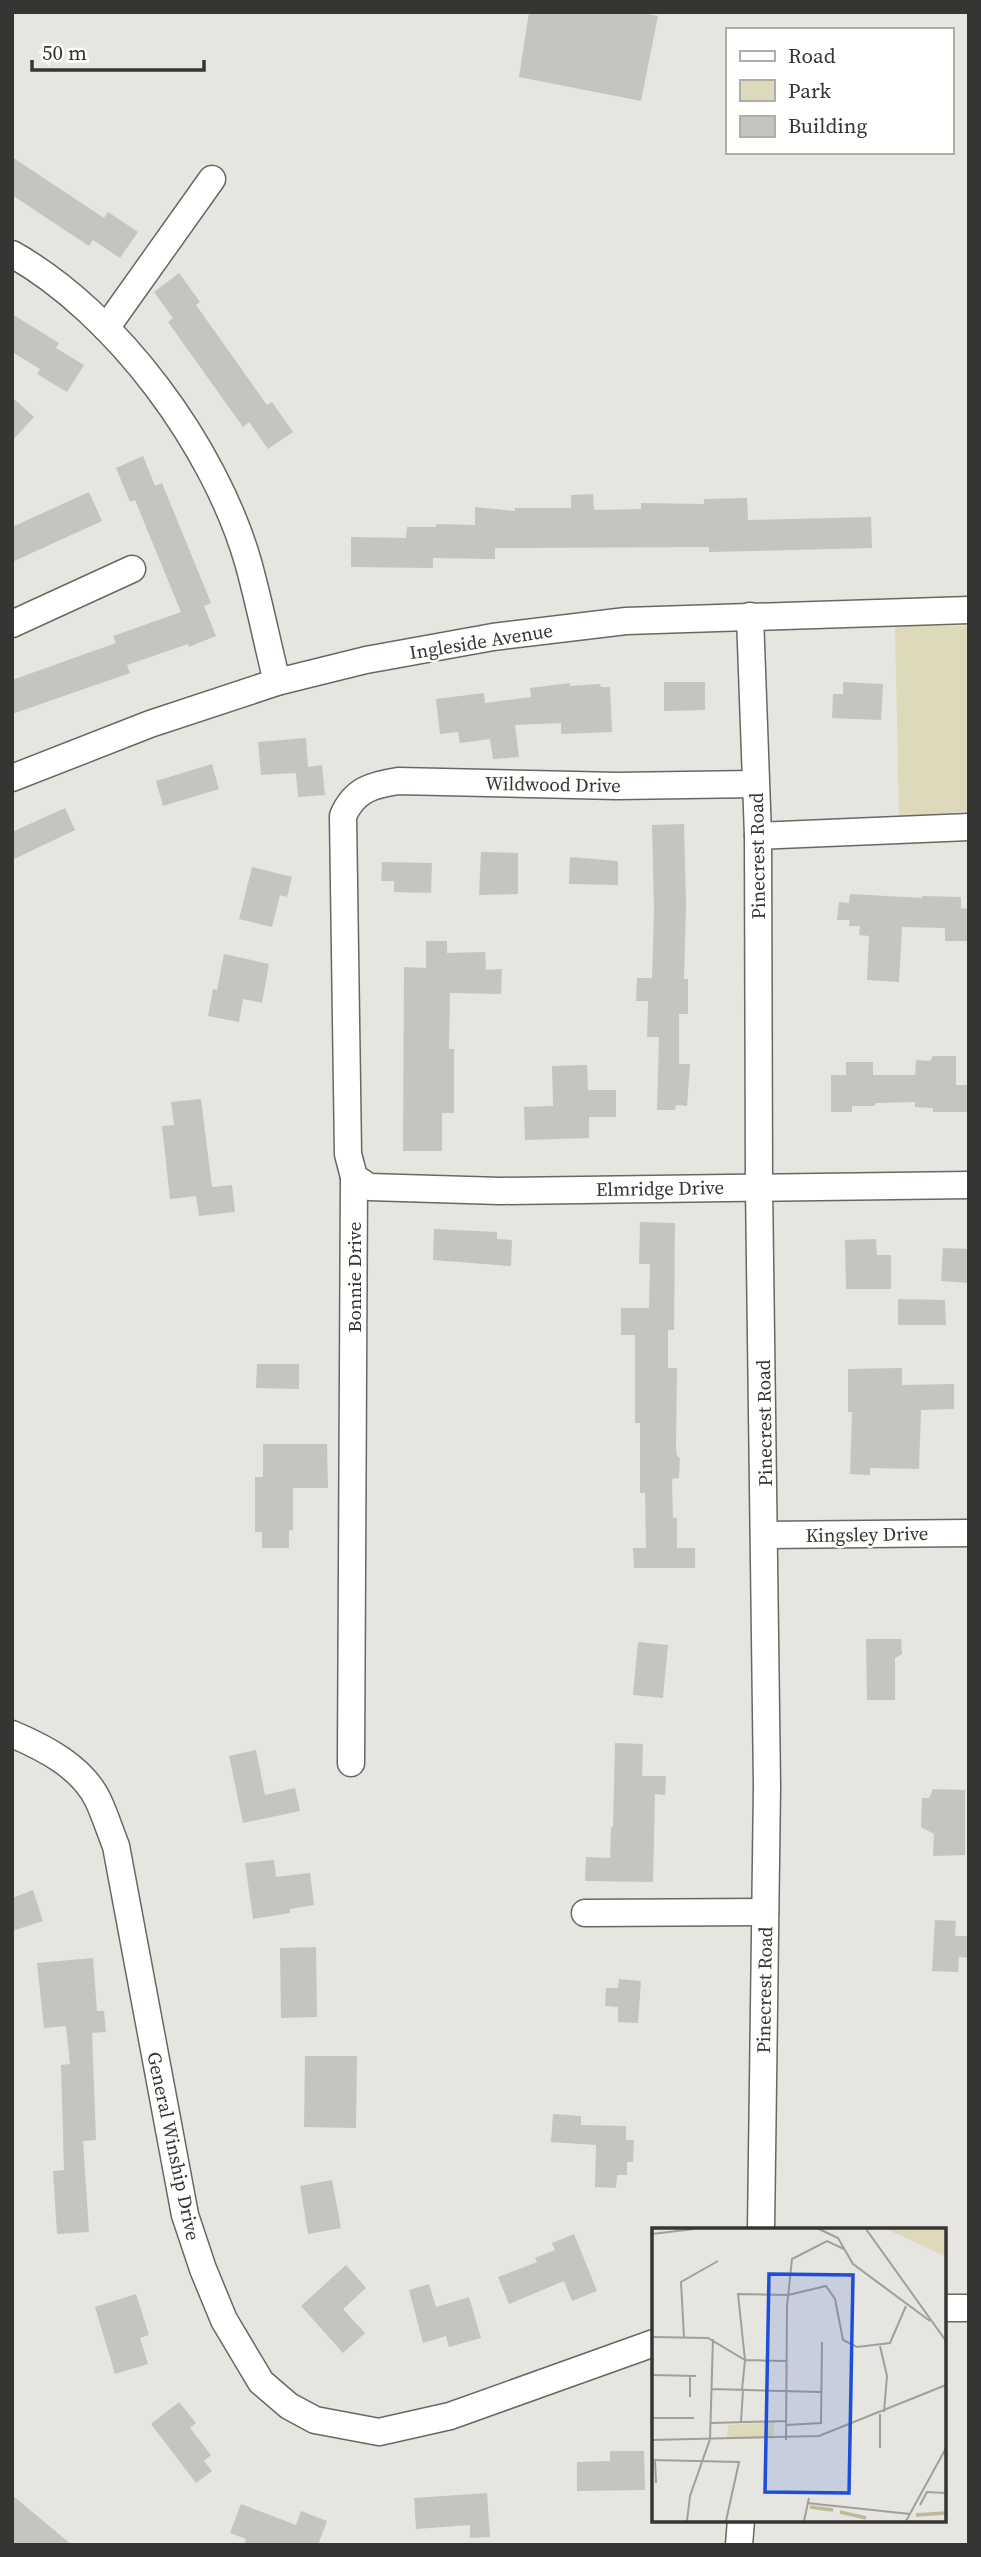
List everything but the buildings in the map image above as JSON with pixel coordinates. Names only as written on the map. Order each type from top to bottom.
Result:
[{"type":"street","points":[[106,328],[212,180]]},
{"type":"street","points":[[12,254],[73,298],[106,328],[184,423],[227,505],[248,560],[277,682]]},
{"type":"street","points":[[12,624],[132,569]]},
{"type":"street","name":"Ingleside Avenue","points":[[12,778],[150,724],[277,682],[366,660],[493,637],[626,621],[969,610]]},
{"type":"street","name":"Pinecrest Road","points":[[750,617],[758,836],[766,1535],[767,1786],[761,2228]]},
{"type":"street","name":"Wildwood Drive","points":[[355,797],[375,784],[398,781],[617,786],[755,784]]},
{"type":"street","name":"Bonnie Drive","points":[[351,1763],[354,1177],[348,1154],[343,816],[355,797]]},
{"type":"street","points":[[758,836],[969,827]]},
{"type":"street","name":"Elmridge Drive","points":[[354,1177],[369,1187],[500,1191],[969,1185]]},
{"type":"street","name":"Kingsley Drive","points":[[766,1535],[969,1533]]},
{"type":"street","name":"General Winship Drive","points":[[12,1734],[59,1757],[91,1790],[116,1846],[185,2215],[224,2320],[261,2382],[289,2406],[315,2420],[379,2432],[463,2412],[652,2344]]},
{"type":"street","points":[[585,1913],[765,1912]]},
{"type":"street","points":[[946,2308],[969,2308]]},
{"type":"street","points":[[739,2545],[741,2522]]},
{"type":"green space","points":[[895,626],[969,626],[969,811],[899,817]]}]
